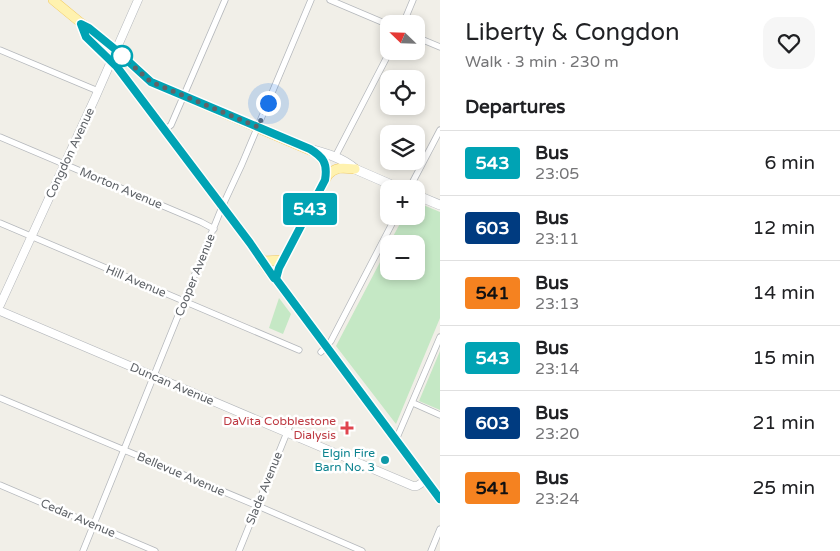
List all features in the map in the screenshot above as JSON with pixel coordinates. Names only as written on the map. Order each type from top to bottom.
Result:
[{"type":"main road","points":[[53,0],[82,27],[86,37],[117,67],[276,279],[323,349],[396,440],[440,499]]},
{"type":"main road","points":[[82,27],[89,28],[151,82]]},
{"type":"main road","points":[[111,62],[118,64],[142,79],[310,149],[335,157],[381,180]]},
{"type":"main road","points":[[310,149],[323,160],[326,168],[325,180]]},
{"type":"main road","points":[[276,279],[283,260],[325,180],[337,168],[355,168]]},
{"type":"main road","points":[[425,199],[440,205]]},
{"type":"main road","points":[[262,261],[283,260]]},
{"type":"street","name":"Congdon Avenue","points":[[0,305],[138,0]]},
{"type":"street","points":[[164,130],[171,125],[225,0]]},
{"type":"street","name":"Cooper Avenue","points":[[83,551],[222,207],[311,0]]},
{"type":"street","points":[[330,0],[380,21]]},
{"type":"street","points":[[407,15],[413,0]]},
{"type":"street","points":[[425,41],[440,47]]},
{"type":"street","points":[[0,50],[98,91]]},
{"type":"street","points":[[335,157],[385,60]]},
{"type":"street","points":[[414,180],[440,130]]},
{"type":"street","name":"Morton Avenue","points":[[0,136],[214,228]]},
{"type":"street","name":"Hill Avenue","points":[[0,223],[300,350]]},
{"type":"street","points":[[323,349],[331,341],[391,225]]},
{"type":"street","name":"Duncan Avenue","points":[[0,311],[154,376],[288,429],[412,486],[417,486],[426,480]]},
{"type":"street","points":[[396,440],[440,336]]},
{"type":"street","name":"Bellevue Avenue","points":[[0,398],[362,551]]},
{"type":"street","points":[[412,402],[440,415]]},
{"type":"street","name":"Slade Avenue","points":[[239,551],[288,429]]},
{"type":"street","name":"Cedar Avenue","points":[[0,485],[156,551]]},
{"type":"street","points":[[431,551],[440,529]]},
{"type":"green space","points":[[425,206],[440,212],[440,318],[396,424],[336,346],[380,262],[380,280],[425,280],[425,235],[394,235],[399,225],[425,225]]},
{"type":"green space","points":[[279,298],[291,314],[283,334],[269,328]]},
{"type":"green space","points":[[440,351],[440,410],[419,401]]},
{"type":"bus line","name":"543","points":[[274,278],[250,243],[117,67],[86,37],[81,24],[89,28],[116,50],[151,82],[310,149],[322,158],[326,168],[325,180],[279,268],[276,279],[440,499]]},
{"type":"place","name":"DaVita Cobblestone Dialysis","points":[[347,428]]},
{"type":"place","name":"Elgin Fire Barn No. 3","points":[[385,460]]},
{"type":"route","points":[[122,56],[151,82],[258,127],[268,103]]}]
